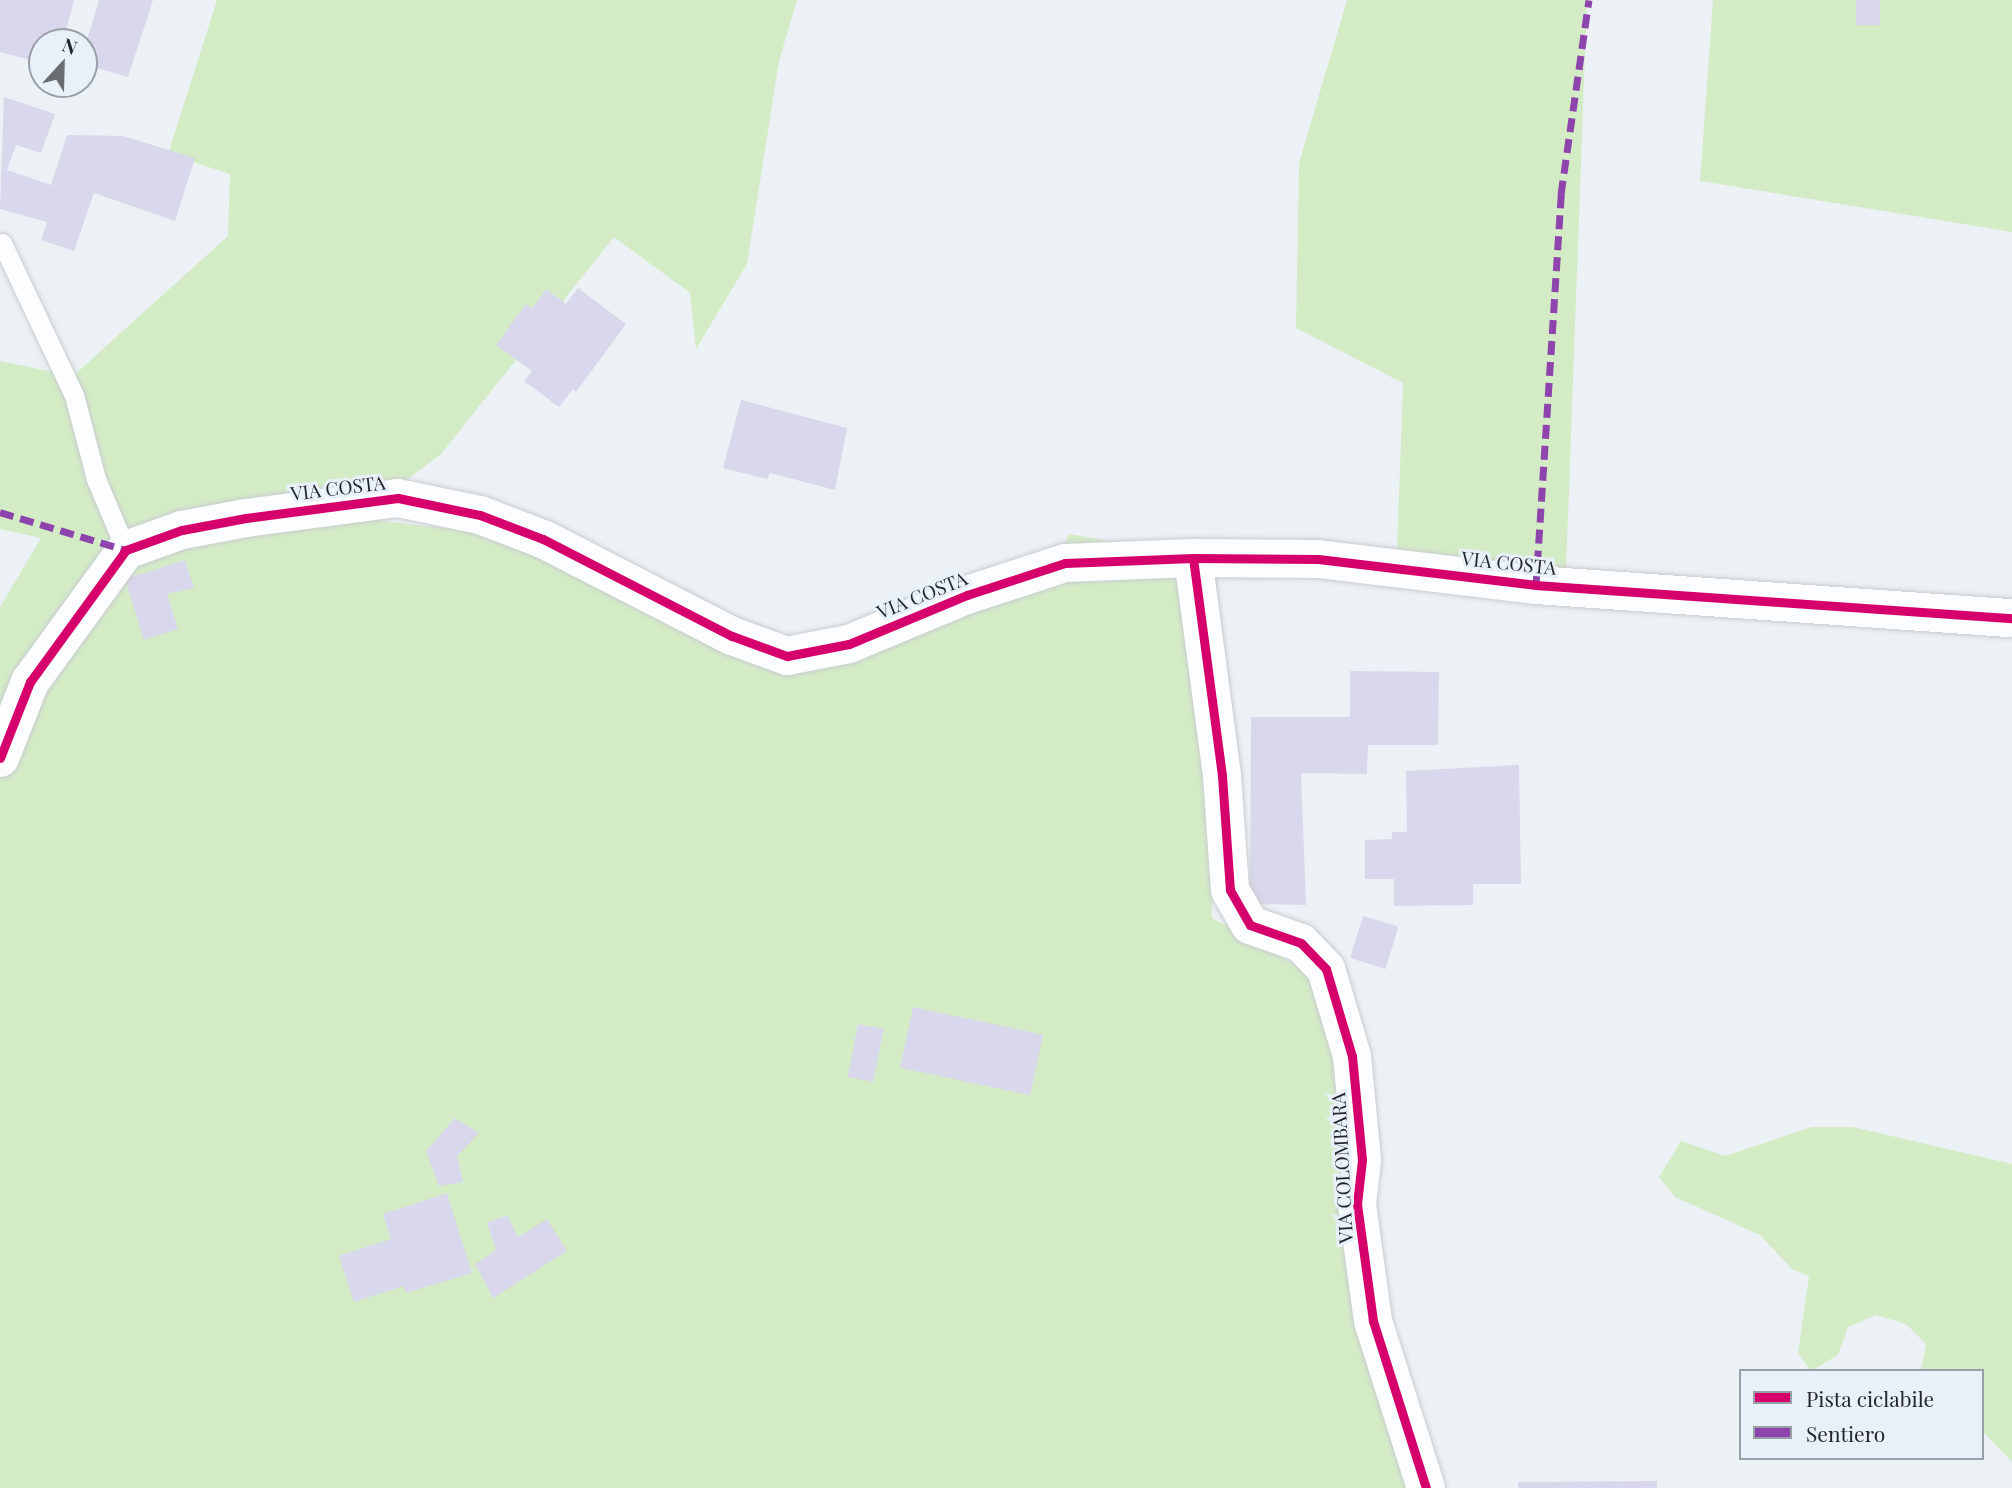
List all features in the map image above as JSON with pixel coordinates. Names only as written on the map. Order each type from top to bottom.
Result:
[{"type":"street","name":"VIA COSTA","points":[[126,550],[183,530],[246,518],[398,498],[480,515],[543,539],[732,636],[787,656],[849,645],[967,595],[1065,563],[1193,558],[1318,559],[1536,584],[2012,618]]},
{"type":"street","points":[[0,758],[30,682],[126,550]]},
{"type":"street","name":"VIA COLOMBARA","points":[[1193,558],[1222,776],[1230,890],[1250,925],[1301,943],[1326,969],[1352,1056],[1362,1160],[1357,1204],[1373,1321],[1426,1488]]},
{"type":"lane","points":[[2,243],[74,396],[96,479],[126,550]]},
{"type":"green space","points":[[217,0],[797,0],[779,61],[747,264],[696,349],[690,293],[614,237],[441,454],[389,493],[382,521],[495,534],[768,659],[1062,548],[1069,534],[1143,547],[1217,572],[1212,918],[1310,973],[1333,1046],[1338,1136],[1350,1240],[1438,1488],[0,1488],[0,607],[41,538],[0,529],[0,361],[73,376],[228,236],[230,174],[168,154]]},
{"type":"green space","points":[[1347,0],[1587,0],[1566,571],[1397,552],[1403,383],[1296,328],[1299,163]]},
{"type":"green space","points":[[1713,0],[2012,0],[2012,232],[1700,181]]},
{"type":"green space","points":[[1812,1127],[1853,1127],[2012,1164],[2012,1462],[1984,1433],[1984,1369],[1921,1369],[1926,1344],[1906,1324],[1876,1315],[1848,1327],[1838,1355],[1814,1369],[1810,1369],[1798,1353],[1809,1276],[1792,1269],[1760,1235],[1675,1197],[1659,1177],[1681,1141],[1725,1156]]},
{"type":"building","points":[[0,0],[74,0],[67,28],[28,28],[28,59],[0,52]]},
{"type":"building","points":[[99,0],[153,0],[128,77],[98,68],[98,28],[91,28]]},
{"type":"building","points":[[1856,0],[1880,0],[1880,25],[1856,25]]},
{"type":"building","points":[[4,97],[55,114],[41,153],[16,145],[7,170],[51,185],[67,135],[123,136],[195,158],[175,221],[94,193],[74,251],[41,240],[47,222],[0,209]]},
{"type":"building","points":[[578,288],[626,324],[576,392],[573,389],[559,407],[524,381],[532,371],[496,345],[526,304],[532,309],[546,289],[566,304]]},
{"type":"building","points":[[741,400],[847,428],[835,490],[770,473],[767,479],[723,468]]},
{"type":"building","points":[[185,560],[194,588],[167,594],[178,629],[144,640],[125,579]]},
{"type":"building","points":[[1350,671],[1439,672],[1438,745],[1368,745],[1367,774],[1301,773],[1306,905],[1250,904],[1251,717],[1350,717]]},
{"type":"building","points":[[1519,765],[1521,884],[1473,884],[1473,905],[1394,906],[1394,879],[1365,879],[1365,840],[1392,839],[1392,832],[1407,832],[1406,771]]},
{"type":"building","points":[[1363,916],[1398,927],[1386,969],[1350,958]]},
{"type":"building","points":[[913,1007],[1043,1035],[1030,1095],[900,1068]]},
{"type":"building","points":[[858,1024],[884,1029],[873,1082],[848,1077]]},
{"type":"building","points":[[455,1118],[479,1133],[457,1156],[463,1182],[439,1186],[426,1151]]},
{"type":"building","points":[[447,1193],[472,1273],[406,1293],[403,1286],[354,1302],[339,1256],[391,1239],[383,1214]]},
{"type":"building","points":[[507,1215],[518,1237],[547,1219],[567,1251],[493,1298],[475,1264],[496,1250],[487,1223]]},
{"type":"building","points":[[1657,1481],[1657,1488],[1518,1488],[1518,1482]]},
{"type":"marked path","points":[[1536,585],[1561,194],[1589,0]]},
{"type":"marked path","points":[[0,512],[126,550]]},
{"type":"cycle path","points":[[0,758],[30,682],[126,550],[182,530],[246,518],[398,498],[480,515],[543,539],[732,636],[787,656],[849,644],[967,595],[1065,563],[1193,558],[1318,559],[1536,585],[2012,618]]},
{"type":"cycle path","points":[[1193,558],[1222,776],[1230,890],[1250,925],[1301,943],[1326,969],[1352,1056],[1362,1160],[1357,1204],[1373,1321],[1426,1488]]}]
